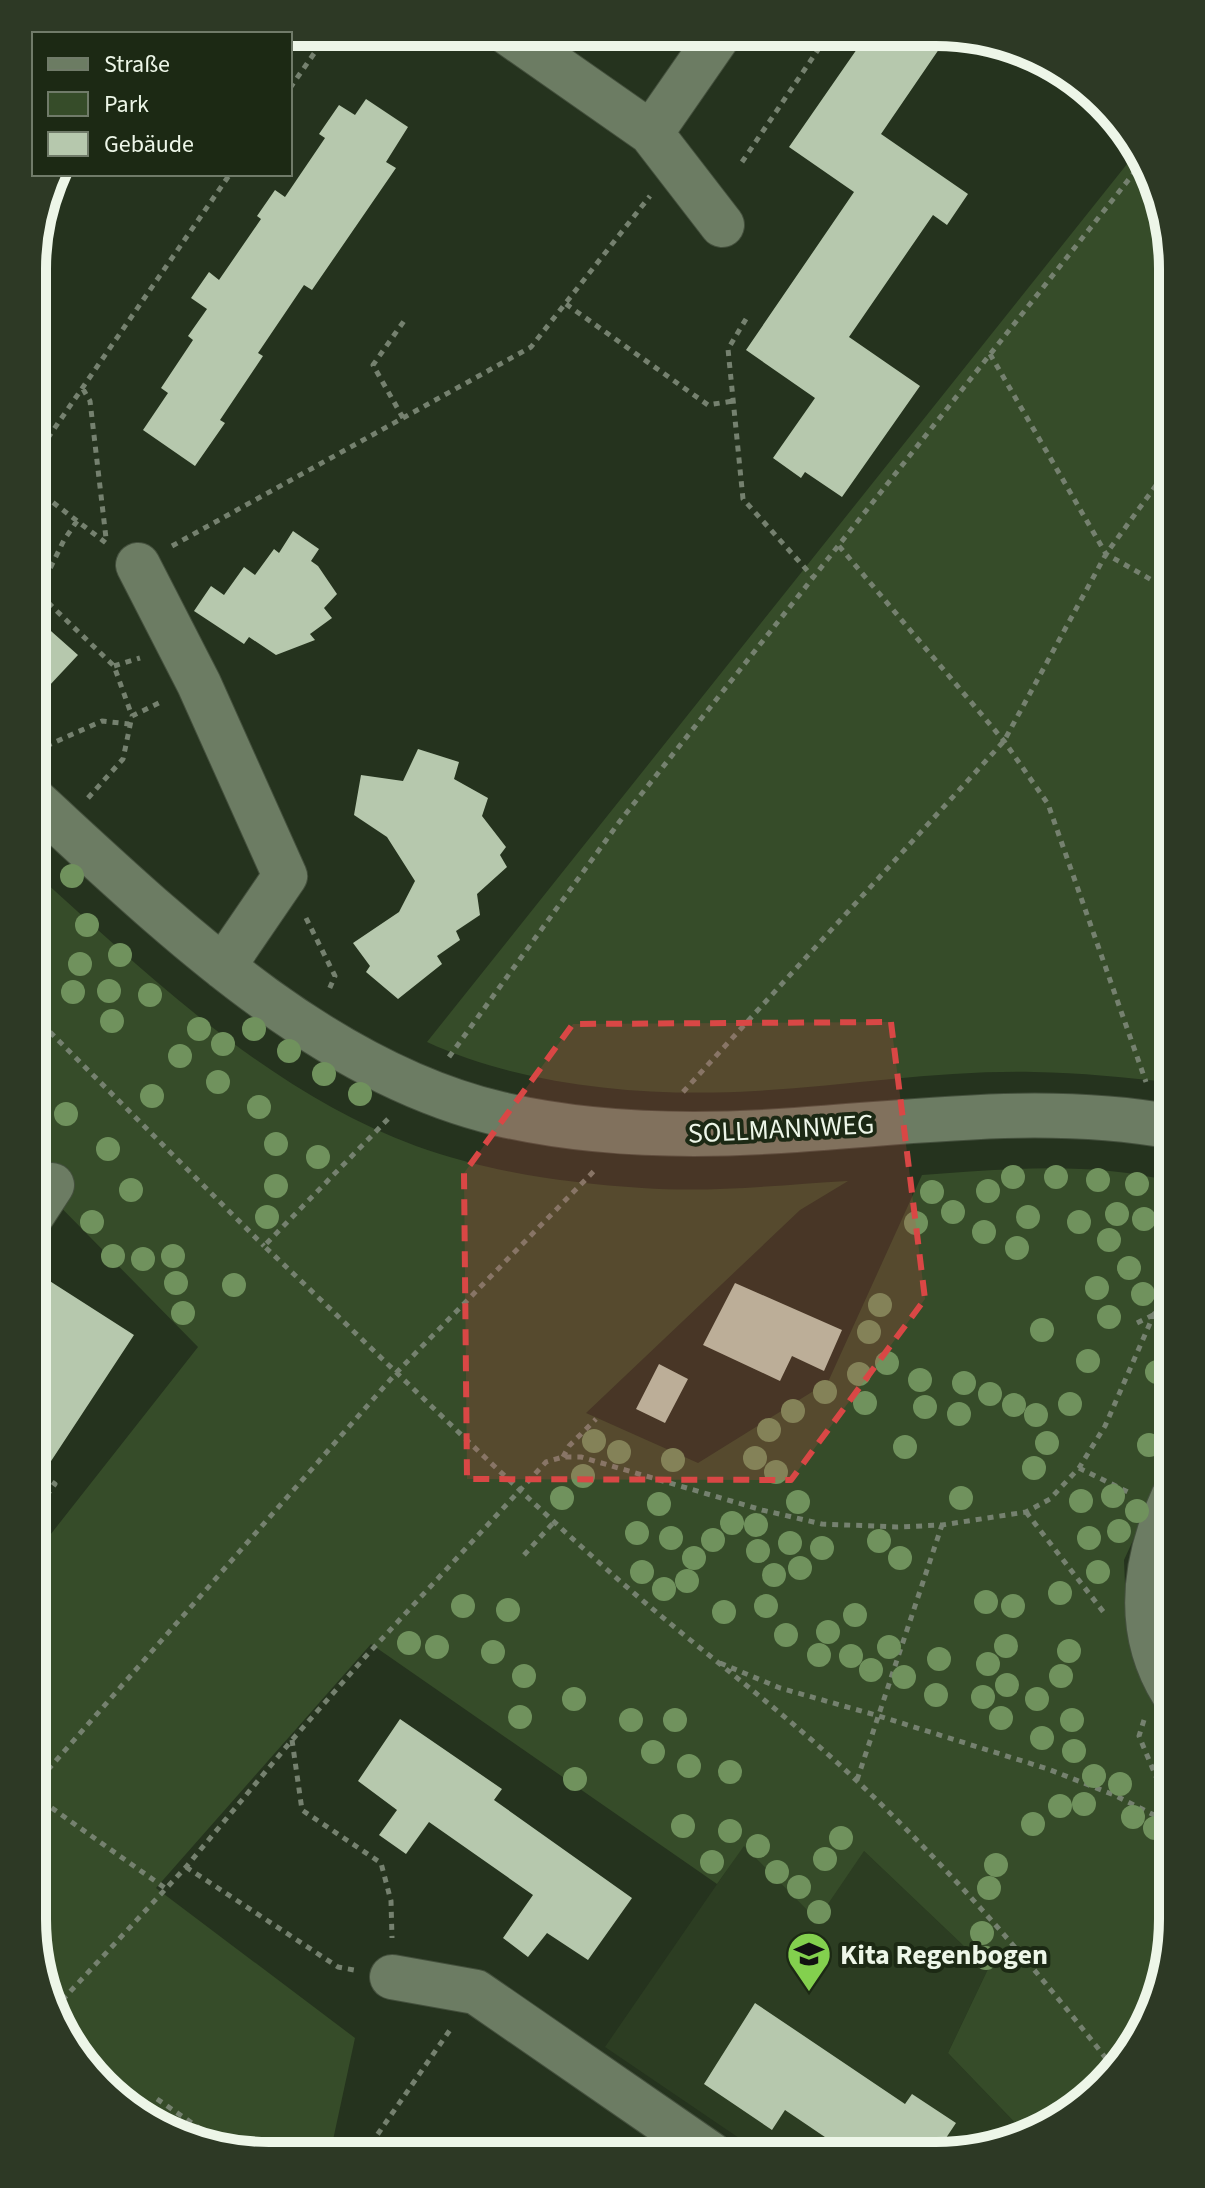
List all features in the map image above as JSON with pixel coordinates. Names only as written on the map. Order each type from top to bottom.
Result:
[{"type":"street","points":[[527,46],[651,133],[722,225]]},
{"type":"street","points":[[651,133],[711,46]]},
{"type":"street","points":[[122,554],[199,684],[285,876],[223,967]]},
{"type":"street","name":"SOLLMANNWEG","points":[[46,810],[223,967],[306,1026],[396,1077],[498,1114],[543,1123],[716,1134],[1040,1114],[1099,1117],[1159,1125]]},
{"type":"street","points":[[1159,1538],[1145,1596],[1147,1628],[1159,1671]]},
{"type":"street","points":[[392,1977],[476,1992],[693,2142]]},
{"type":"path","points":[[292,85],[319,46]]},
{"type":"path","points":[[742,162],[821,46]]},
{"type":"path","points":[[446,1061],[620,821],[1136,170]]},
{"type":"path","points":[[46,441],[229,176]]},
{"type":"path","points":[[122,554],[403,418],[531,347],[651,195]]},
{"type":"path","points":[[566,304],[708,405],[733,401]]},
{"type":"path","points":[[746,319],[728,349],[743,499],[814,578]]},
{"type":"path","points":[[403,418],[373,365],[404,321]]},
{"type":"path","points":[[990,354],[1106,554],[1159,584]]},
{"type":"path","points":[[83,389],[90,401],[122,554]]},
{"type":"path","points":[[677,1099],[1004,741],[1106,554],[1159,481]]},
{"type":"path","points":[[46,497],[122,554]]},
{"type":"path","points":[[46,577],[77,521]]},
{"type":"path","points":[[839,546],[1004,741],[1048,804],[1148,1087]]},
{"type":"path","points":[[46,601],[114,666],[132,716],[123,759],[87,798]]},
{"type":"path","points":[[132,716],[199,684]]},
{"type":"path","points":[[46,746],[102,721],[129,724]]},
{"type":"path","points":[[285,876],[335,976],[326,997]]},
{"type":"path","points":[[46,1028],[264,1246],[554,1522],[663,1620],[857,1780],[1025,1957],[1108,2061]]},
{"type":"path","points":[[264,1246],[388,1119]]},
{"type":"path","points":[[46,1775],[397,1372],[602,1163]]},
{"type":"path","points":[[1137,1323],[1159,1310]]},
{"type":"path","points":[[62,2000],[186,1867],[292,1740],[546,1462],[563,1457],[581,1457],[762,1510],[822,1524],[942,1525],[1026,1512],[1050,1499],[1079,1468],[1105,1426],[1154,1314]]},
{"type":"path","points":[[563,1457],[569,1446],[596,1419]]},
{"type":"path","points":[[1079,1468],[1120,1488]]},
{"type":"path","points":[[46,1478],[55,1484],[46,1496]]},
{"type":"path","points":[[1026,1512],[1109,1618]]},
{"type":"path","points":[[524,1555],[554,1522]]},
{"type":"path","points":[[857,1780],[942,1525]]},
{"type":"path","points":[[716,1661],[780,1688],[1048,1769],[1114,1795],[1159,1818]]},
{"type":"path","points":[[1159,1706],[1143,1722],[1139,1736],[1159,1784]]},
{"type":"path","points":[[186,1867],[337,1967],[392,1977],[391,1901],[381,1863],[302,1810],[292,1740]]},
{"type":"path","points":[[46,1801],[166,1888]]},
{"type":"path","points":[[372,2142],[476,1992]]},
{"type":"path","points":[[157,2099],[205,2132]]},
{"type":"highlighted area","points":[[891,1022],[925,1299],[791,1480],[467,1479],[464,1173],[573,1024]]},
{"type":"shaded area","name":"Kita Regenbogen","points":[[744,1845],[863,1850],[988,1969],[948,2053],[1018,2126],[980,2138],[936,2142],[745,2142],[605,2047]]},
{"type":"green space","points":[[1130,160],[1151,211],[1159,269],[1159,1081],[1086,1074],[999,1072],[755,1091],[630,1090],[546,1079],[465,1057],[427,1042]]},
{"type":"green space","points":[[46,883],[165,989],[260,1062],[361,1123],[416,1146],[499,1169],[613,1186],[693,1190],[848,1181],[800,1210],[586,1413],[698,1463],[828,1382],[922,1175],[1048,1168],[1111,1171],[1159,1179],[1159,1484],[1124,1560],[1127,1634],[1145,1677],[1159,1696],[1159,1934],[1142,2005],[1113,2055],[1072,2096],[1018,2126],[948,2053],[988,1969],[864,1851],[817,1920],[744,1846],[717,1884],[371,1644],[156,1888],[355,2038],[333,2142],[269,2142],[211,2134],[183,2125],[133,2096],[111,2077],[84,2043],[69,2018],[50,1963],[46,1934],[46,1540],[198,1347],[46,1192]]},
{"type":"building","points":[[859,46],[941,46],[881,134],[968,194],[947,225],[933,215],[849,337],[920,386],[842,497],[805,472],[801,478],[773,458],[815,398],[746,350],[854,192],[789,147]]},
{"type":"building","points":[[366,99],[408,127],[386,162],[396,168],[312,290],[304,285],[258,353],[263,356],[220,420],[225,423],[195,466],[143,430],[168,393],[161,388],[193,340],[188,336],[207,309],[191,298],[209,272],[219,280],[261,219],[257,216],[275,190],[285,197],[325,138],[319,134],[339,105],[355,115]]},
{"type":"building","points":[[293,531],[319,549],[311,561],[318,566],[337,594],[324,608],[332,618],[310,634],[315,640],[276,655],[249,637],[244,644],[194,611],[211,586],[224,595],[244,567],[255,575],[274,549],[279,553]]},
{"type":"building","points":[[46,627],[78,655],[46,689]]},
{"type":"building","points":[[418,749],[459,762],[454,779],[488,798],[482,816],[506,847],[500,855],[507,867],[477,894],[480,915],[456,931],[460,940],[437,956],[442,964],[398,999],[366,972],[370,966],[353,943],[399,912],[415,881],[387,837],[354,815],[361,775],[403,781]]},
{"type":"building","points":[[46,1279],[134,1335],[46,1469]]},
{"type":"building","points":[[735,1283],[842,1330],[824,1371],[792,1356],[780,1381],[703,1345]]},
{"type":"building","points":[[659,1364],[688,1379],[665,1423],[636,1409]]},
{"type":"building","points":[[400,1719],[502,1789],[494,1800],[632,1898],[588,1960],[547,1933],[528,1957],[503,1938],[533,1895],[429,1822],[406,1854],[379,1835],[397,1810],[358,1781]]},
{"type":"building","points":[[755,2003],[905,2104],[912,2094],[956,2123],[944,2141],[832,2142],[785,2110],[772,2130],[704,2084]]},
{"type":"place","name":"Kita Regenbogen","points":[[809,1993]]}]
